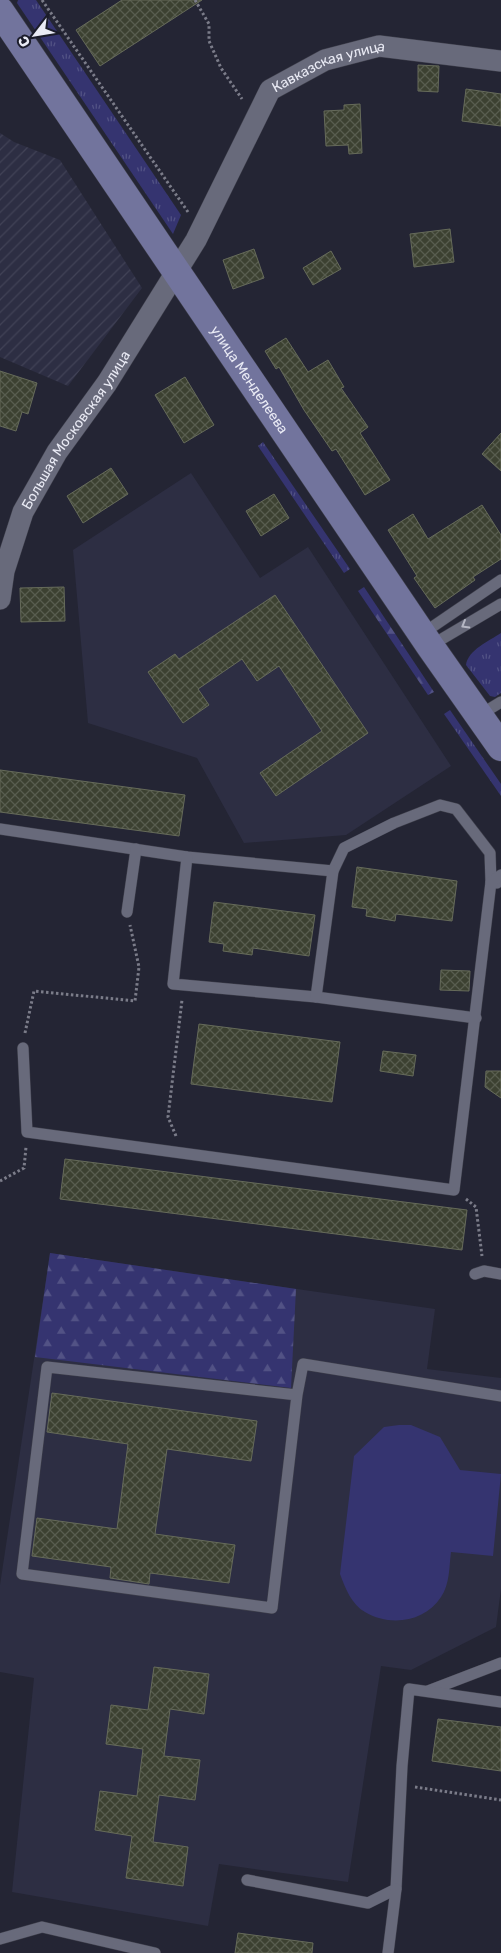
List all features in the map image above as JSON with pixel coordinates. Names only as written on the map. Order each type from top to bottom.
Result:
[{"type":"main road","name":"улица Менделеева","points":[[0,11],[426,640],[490,709],[501,747]]},
{"type":"street","name":"Кавказская улица","points":[[178,272],[196,240],[270,90],[325,60],[379,46],[501,61]]},
{"type":"street","name":"Большая Московская улица","points":[[0,599],[4,571],[23,512],[57,452],[107,383],[178,272]]},
{"type":"lane","points":[[426,640],[501,580]]},
{"type":"lane","points":[[426,640],[501,604]]},
{"type":"lane","points":[[22,1048],[27,1132],[454,1190],[476,1018],[498,880],[490,852],[456,809],[440,805],[394,823],[344,848],[333,872],[316,997]]},
{"type":"lane","points":[[0,829],[187,857],[333,872]]},
{"type":"lane","points":[[126,912],[136,849]]},
{"type":"lane","points":[[187,857],[173,984],[316,997],[476,1018]]},
{"type":"lane","points":[[479,1272],[501,1274]]},
{"type":"lane","points":[[297,1395],[47,1367],[22,1574],[272,1608],[297,1395],[303,1364],[501,1396]]},
{"type":"lane","points":[[427,1692],[501,1663]]},
{"type":"lane","points":[[388,1953],[396,1889],[409,1689],[501,1702]]},
{"type":"lane","points":[[247,1880],[368,1903],[396,1889]]},
{"type":"lane","points":[[0,1939],[42,1927],[155,1953]]},
{"type":"path","points":[[196,0],[209,24],[210,41],[221,68],[246,106],[254,122]]},
{"type":"path","points":[[22,1048],[34,992],[135,1001],[139,967],[126,912]]},
{"type":"path","points":[[181,1009],[168,1117],[183,1152]]},
{"type":"path","points":[[0,1181],[24,1168],[27,1132]]},
{"type":"path","points":[[454,1190],[476,1207],[479,1272]]},
{"type":"path","points":[[402,1785],[501,1800]]},
{"type":"shaded area","points":[[0,133],[14,142],[60,160],[142,288],[68,386],[0,357]]},
{"type":"shaded area","points":[[191,473],[260,578],[308,547],[451,766],[346,835],[244,843],[197,758],[88,723],[73,550]]},
{"type":"shaded area","points":[[50,1253],[435,1309],[427,1369],[501,1378],[501,1589],[496,1627],[411,1670],[381,1666],[348,1882],[219,1864],[208,1926],[12,1892],[34,1678],[0,1672],[0,1585]]},
{"type":"green space","points":[[18,0],[36,0],[181,215],[173,234],[17,3]]},
{"type":"green space","points":[[263,442],[350,569],[344,573],[258,446]]},
{"type":"green space","points":[[364,587],[434,692],[428,695],[358,591]]},
{"type":"green space","points":[[501,633],[501,693],[495,697],[490,696],[466,665],[475,650]]},
{"type":"green space","points":[[450,710],[501,784],[501,796],[444,714]]},
{"type":"green space","points":[[50,1253],[296,1289],[291,1388],[35,1357]]},
{"type":"green space","points":[[411,1425],[440,1437],[460,1470],[501,1474],[493,1556],[451,1552],[448,1581],[444,1592],[434,1605],[417,1617],[406,1620],[385,1620],[365,1612],[356,1605],[340,1574],[354,1456],[384,1427]]},
{"type":"building","points":[[122,0],[202,0],[100,66],[76,30]]},
{"type":"building","points":[[418,65],[439,66],[438,92],[418,91]]},
{"type":"building","points":[[466,89],[501,94],[501,126],[462,121]]},
{"type":"building","points":[[360,104],[362,153],[349,154],[348,144],[326,146],[324,111],[344,110],[344,105]]},
{"type":"building","points":[[450,229],[454,262],[414,267],[410,234]]},
{"type":"building","points":[[254,249],[264,278],[233,289],[223,260]]},
{"type":"building","points":[[331,251],[341,269],[313,285],[303,268]]},
{"type":"building","points":[[286,338],[308,372],[328,360],[344,387],[341,388],[368,427],[360,433],[390,480],[365,495],[336,449],[332,451],[304,410],[279,367],[276,369],[265,351]]},
{"type":"building","points":[[0,371],[37,383],[28,414],[22,412],[16,431],[0,426]]},
{"type":"building","points":[[185,377],[214,425],[184,443],[155,395]]},
{"type":"building","points":[[501,433],[501,471],[482,454]]},
{"type":"building","points":[[111,468],[128,494],[83,523],[67,496]]},
{"type":"building","points":[[274,494],[289,518],[261,536],[246,511]]},
{"type":"building","points":[[482,505],[501,535],[501,559],[473,577],[475,580],[435,608],[414,578],[417,576],[388,530],[413,514],[428,539]]},
{"type":"building","points":[[64,587],[65,621],[21,622],[20,588]]},
{"type":"building","points":[[275,595],[368,733],[276,796],[260,773],[322,731],[279,666],[257,681],[242,659],[198,689],[209,705],[183,723],[148,672],[175,654],[179,659]]},
{"type":"building","points":[[0,770],[185,795],[179,836],[0,812]]},
{"type":"building","points":[[357,867],[457,881],[452,921],[396,914],[395,921],[366,916],[367,909],[352,907]]},
{"type":"building","points":[[214,902],[315,915],[309,956],[253,948],[252,955],[223,951],[224,944],[209,942]]},
{"type":"building","points":[[441,970],[470,971],[469,991],[440,990]]},
{"type":"building","points":[[199,1024],[340,1042],[332,1102],[191,1084]]},
{"type":"building","points":[[383,1051],[416,1055],[413,1076],[380,1071]]},
{"type":"building","points":[[486,1071],[501,1071],[501,1098],[485,1087]]},
{"type":"building","points":[[65,1159],[467,1210],[462,1250],[60,1199]]},
{"type":"building","points":[[52,1393],[257,1421],[251,1461],[167,1449],[155,1534],[235,1545],[229,1583],[150,1573],[149,1584],[110,1578],[111,1567],[32,1556],[37,1518],[117,1529],[128,1444],[47,1432]]},
{"type":"building","points":[[154,1667],[209,1674],[204,1714],[170,1709],[164,1756],[200,1760],[195,1800],[159,1795],[153,1842],[188,1847],[183,1886],[126,1878],[132,1836],[95,1830],[100,1791],[137,1796],[143,1749],[106,1744],[111,1705],[148,1710]]},
{"type":"building","points":[[438,1719],[501,1727],[501,1771],[432,1761]]},
{"type":"building","points":[[238,1933],[313,1943],[312,1953],[235,1953]]}]
